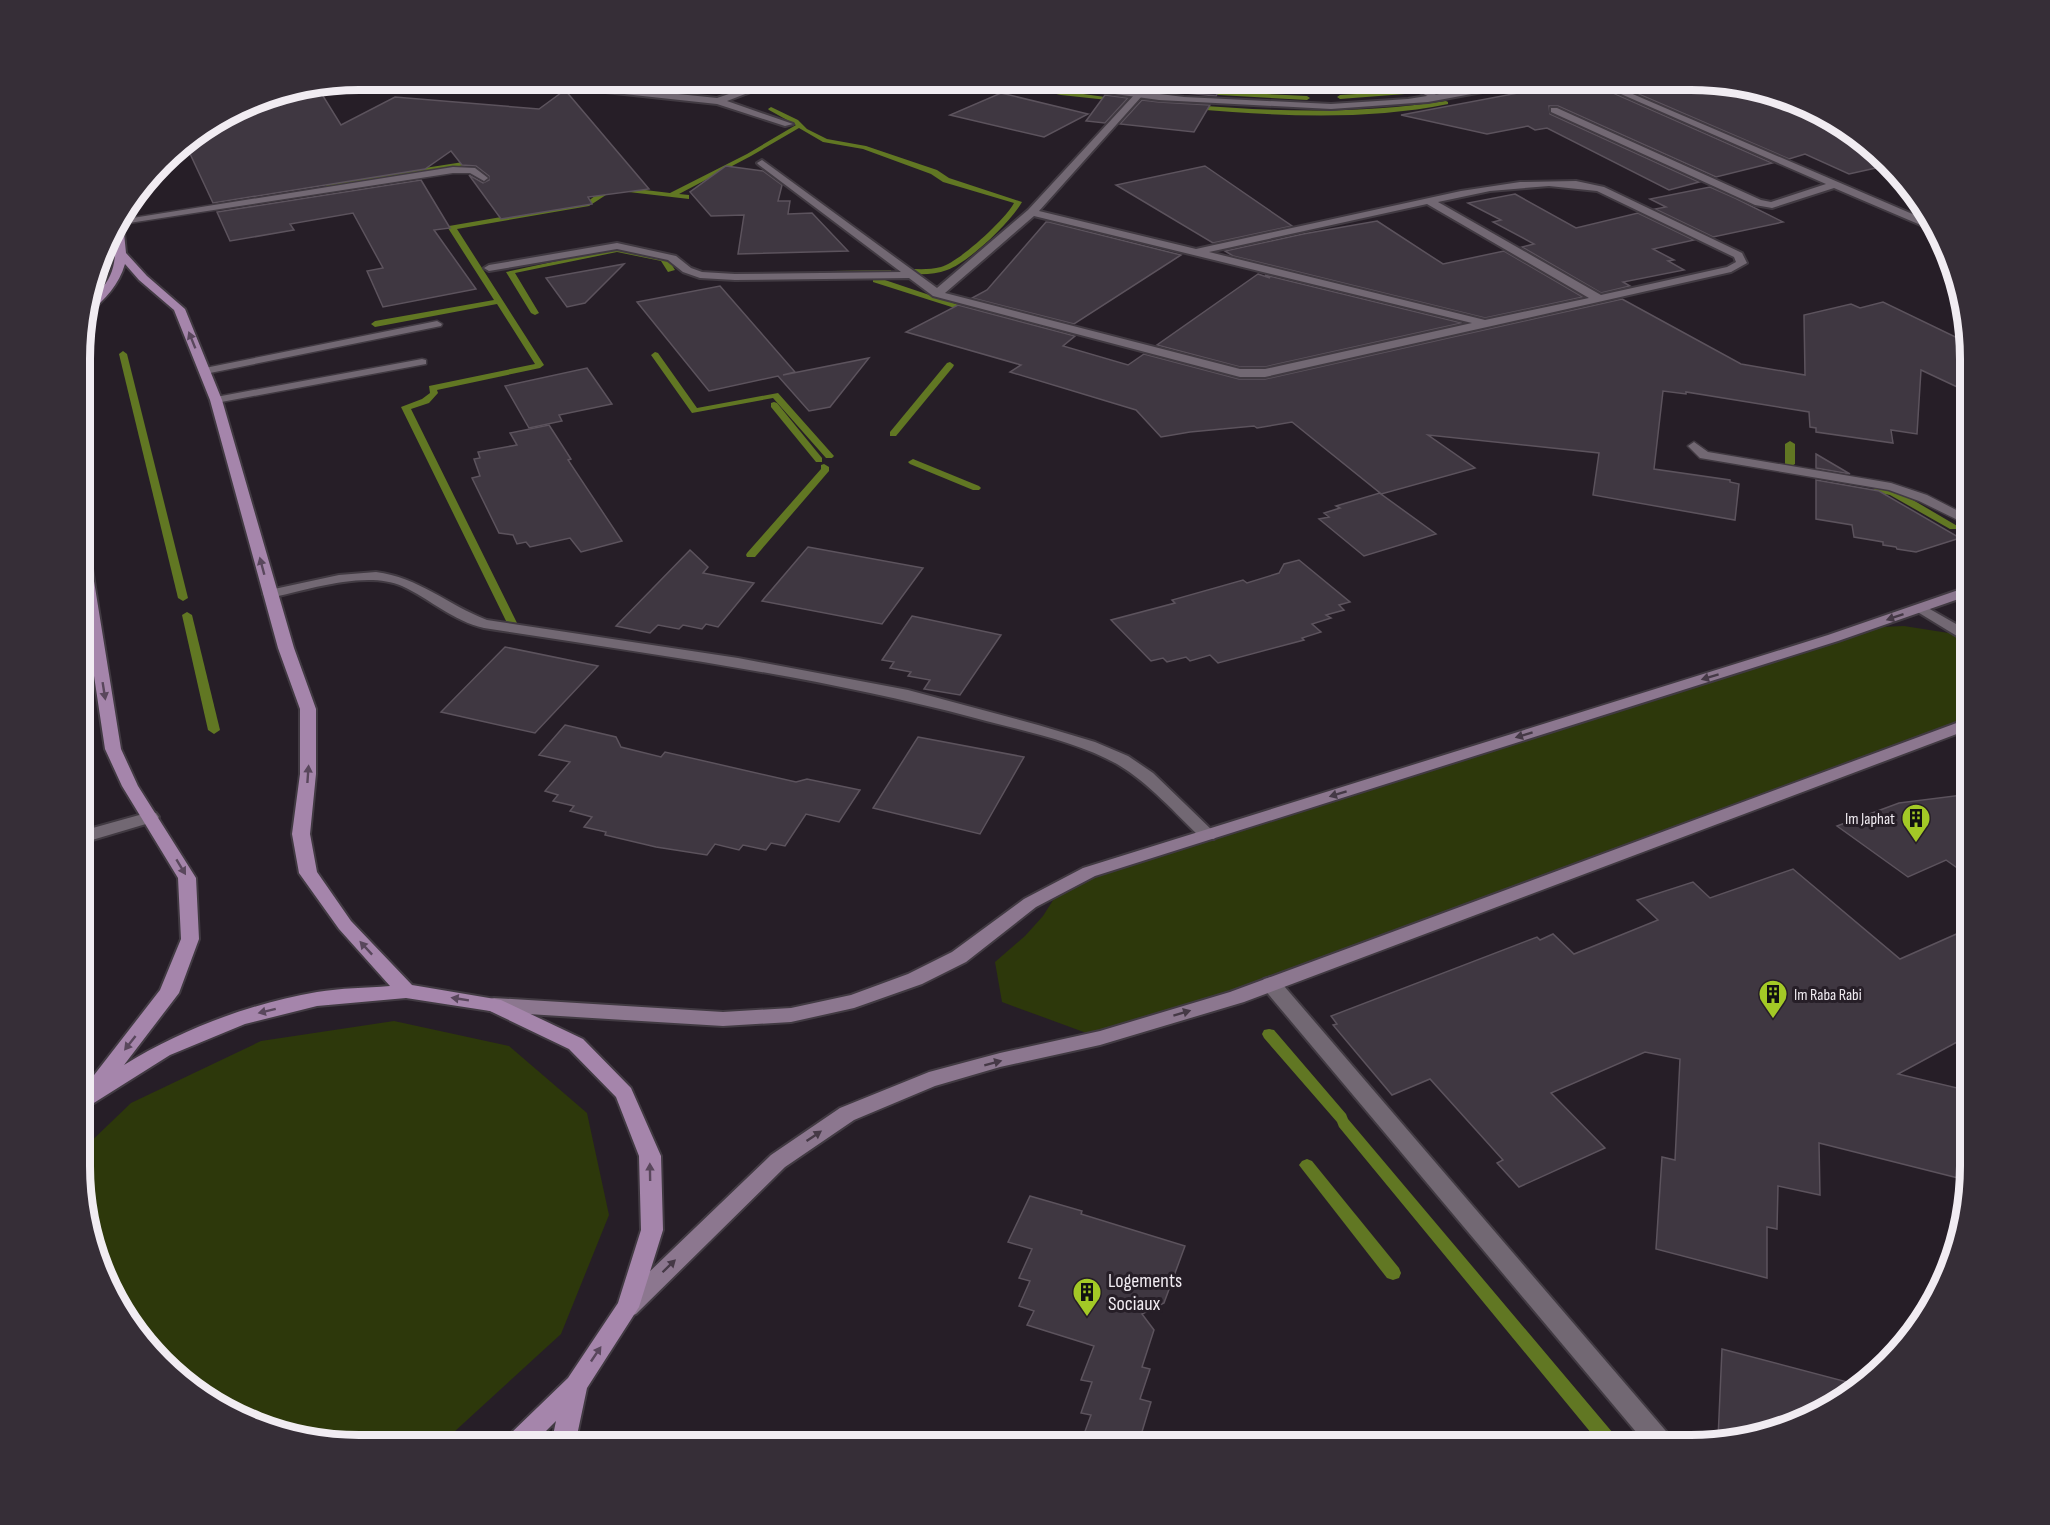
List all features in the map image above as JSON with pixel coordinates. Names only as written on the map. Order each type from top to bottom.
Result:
[{"type":"main road","points":[[96,302],[116,280],[123,255],[120,236]]},
{"type":"main road","points":[[123,255],[143,278],[179,309],[216,400],[286,648],[308,709],[308,774],[301,834],[308,873],[345,925],[406,991]]},
{"type":"main road","points":[[90,1095],[163,1050],[240,1018],[317,999],[406,991],[494,1005],[723,1019],[791,1015],[854,1001],[915,979],[960,957],[1030,903],[1089,872],[1960,594]]},
{"type":"main road","points":[[90,601],[113,748],[130,786],[188,878],[190,939],[169,993],[90,1092]]},
{"type":"main road","points":[[526,1435],[576,1384],[627,1307],[778,1161],[847,1114],[929,1080],[1000,1060],[1100,1038],[1237,997],[1960,727]]},
{"type":"main road","points":[[494,1005],[576,1044],[624,1093],[650,1156],[652,1230],[627,1307]]},
{"type":"main road","points":[[565,1435],[576,1384]]},
{"type":"street","points":[[615,90],[718,101],[788,124]]},
{"type":"street","points":[[718,101],[749,90]]},
{"type":"street","points":[[1098,90],[1137,96],[1324,107],[1387,104],[1486,90]]},
{"type":"street","points":[[1421,90],[1440,98]]},
{"type":"street","points":[[1616,90],[1921,220]]},
{"type":"street","points":[[937,294],[1032,212],[1137,96]]},
{"type":"street","points":[[1554,110],[1759,203],[1772,205],[1835,184]]},
{"type":"street","points":[[762,163],[937,294],[1240,373],[1265,373],[1600,299],[1731,269],[1742,262],[1738,255],[1600,189],[1586,185],[1552,182],[1429,201],[1197,252]]},
{"type":"street","points":[[1429,201],[1600,299]]},
{"type":"street","points":[[1032,212],[1484,323]]},
{"type":"street","points":[[489,268],[617,246],[672,258],[687,270],[700,275],[735,277],[913,275]]},
{"type":"street","points":[[270,594],[363,576],[386,576],[405,582],[462,616],[484,624],[738,663],[977,711],[1089,746],[1122,760],[1147,777],[1208,835]]},
{"type":"street","points":[[1921,608],[1960,633]]},
{"type":"street","points":[[90,835],[150,817]]},
{"type":"street","points":[[1271,984],[1653,1435]]},
{"type":"lane","points":[[128,221],[453,170],[472,170],[484,178]]},
{"type":"lane","points":[[205,371],[437,324]]},
{"type":"lane","points":[[216,400],[422,362]]},
{"type":"lane","points":[[1694,446],[1704,455],[1891,487],[1923,498],[1960,517]]},
{"type":"green space","points":[[1904,626],[1955,634],[1960,637],[1960,727],[1100,1038],[1002,1002],[995,962],[1025,936],[1043,916],[1057,894],[1091,875],[1833,638],[1881,627]]},
{"type":"green space","points":[[394,1021],[509,1046],[587,1113],[609,1215],[561,1334],[451,1435],[324,1433],[289,1426],[256,1415],[210,1390],[169,1356],[135,1315],[110,1269],[99,1236],[92,1201],[90,1142],[131,1103],[261,1041]]},
{"type":"building","points":[[565,90],[649,189],[588,197],[592,204],[501,219],[469,175],[483,183],[489,180],[489,176],[476,166],[462,165],[451,151],[425,169],[213,203],[189,151],[224,126],[256,110],[289,99],[321,93],[341,125],[395,97],[539,109]]},
{"type":"building","points":[[1154,90],[1220,90],[1216,96]]},
{"type":"building","points":[[1534,90],[1606,90],[1772,163],[1716,177],[1558,106],[1549,106],[1550,114],[1699,182],[1669,190],[1547,128],[1535,130],[1528,126],[1487,134],[1401,115]]},
{"type":"building","points":[[1629,90],[1726,92],[1761,99],[1794,110],[1826,126],[1855,146],[1879,167],[1849,174],[1805,154],[1789,159]]},
{"type":"building","points":[[1001,93],[1088,114],[1044,137],[950,115]]},
{"type":"building","points":[[1105,95],[1128,98],[1105,123],[1086,121]]},
{"type":"building","points":[[1142,100],[1210,105],[1194,132],[1120,124]]},
{"type":"building","points":[[726,166],[763,171],[782,185],[778,201],[790,201],[788,214],[812,213],[848,251],[738,254],[744,215],[711,216],[690,192]]},
{"type":"building","points":[[1205,166],[1292,226],[1213,243],[1116,185]]},
{"type":"building","points":[[421,180],[450,228],[434,230],[476,289],[383,307],[367,271],[383,268],[353,213],[290,224],[294,230],[230,241],[217,212]]},
{"type":"building","points":[[1710,187],[1783,222],[1713,237],[1655,209],[1666,207],[1650,199]]},
{"type":"building","points":[[1515,194],[1576,228],[1638,213],[1694,240],[1653,249],[1674,260],[1668,261],[1684,270],[1623,282],[1630,286],[1601,293],[1522,247],[1534,244],[1493,222],[1501,220],[1468,203]]},
{"type":"building","points":[[1377,221],[1443,264],[1504,251],[1583,297],[1485,318],[1233,256],[1225,251]]},
{"type":"building","points":[[1046,222],[1181,255],[1074,324],[972,298],[987,290]]},
{"type":"building","points":[[624,264],[585,303],[567,307],[546,278]]},
{"type":"building","points":[[1258,274],[1462,323],[1265,367],[1240,367],[1157,345]]},
{"type":"building","points":[[720,286],[795,372],[783,375],[869,358],[830,407],[809,411],[778,376],[709,391],[637,302]]},
{"type":"building","points":[[1622,299],[1741,364],[1805,375],[1804,315],[1851,304],[1860,308],[1883,302],[1959,339],[1960,359],[1960,388],[1921,370],[1917,434],[1891,430],[1893,443],[1816,432],[1816,428],[1810,427],[1809,412],[1686,392],[1686,394],[1663,391],[1654,469],[1730,480],[1730,482],[1739,484],[1735,520],[1593,495],[1599,453],[1428,435],[1475,468],[1381,494],[1436,534],[1364,556],[1319,519],[1329,517],[1324,513],[1340,508],[1336,506],[1380,493],[1292,422],[1257,428],[1254,426],[1190,432],[1161,437],[1136,410],[1010,372],[1021,365],[906,332],[958,305],[1075,336],[1063,346],[1128,365],[1144,354],[1239,379],[1265,379]]},
{"type":"building","points":[[587,368],[612,404],[559,415],[562,421],[529,428],[505,386]]},
{"type":"building","points":[[549,425],[571,459],[568,460],[622,541],[581,552],[570,538],[530,547],[526,542],[517,544],[513,535],[499,533],[472,478],[480,476],[474,459],[480,458],[478,452],[517,445],[510,433]]},
{"type":"building","points":[[1816,454],[1850,474],[1816,468]]},
{"type":"building","points":[[1816,480],[1879,491],[1960,538],[1916,552],[1883,545],[1883,542],[1854,537],[1852,525],[1816,519]]},
{"type":"building","points":[[808,547],[923,568],[882,624],[762,601]]},
{"type":"building","points":[[690,550],[708,567],[703,573],[754,583],[718,627],[706,624],[702,629],[683,625],[679,629],[658,625],[650,633],[616,626]]},
{"type":"building","points":[[1299,560],[1350,602],[1339,605],[1344,610],[1326,615],[1331,618],[1312,624],[1321,632],[1302,638],[1304,640],[1218,663],[1210,655],[1190,661],[1186,657],[1167,662],[1163,658],[1151,661],[1111,620],[1175,603],[1172,600],[1243,580],[1247,583],[1279,573],[1284,564]]},
{"type":"building","points":[[912,616],[1001,635],[960,695],[924,689],[930,680],[908,676],[911,672],[890,668],[894,662],[882,660]]},
{"type":"building","points":[[505,647],[598,666],[535,733],[441,712]]},
{"type":"building","points":[[565,725],[616,737],[621,747],[661,757],[665,752],[796,782],[807,779],[860,790],[839,822],[806,814],[785,846],[771,843],[766,850],[743,845],[739,850],[715,844],[707,855],[656,847],[605,835],[606,832],[584,827],[592,817],[570,811],[574,806],[553,801],[558,795],[545,791],[570,762],[539,755]]},
{"type":"building","points":[[918,737],[1024,757],[980,834],[873,808]]},
{"type":"building","name":"Im Japhat","points":[[1960,795],[1960,870],[1946,860],[1908,877],[1837,826],[1899,803]]},
{"type":"building","points":[[1793,869],[1900,959],[1960,932],[1960,1040],[1898,1074],[1960,1089],[1959,1178],[1819,1143],[1820,1195],[1778,1186],[1777,1229],[1767,1227],[1767,1278],[1656,1249],[1662,1157],[1675,1160],[1680,1059],[1645,1052],[1551,1093],[1605,1148],[1519,1187],[1497,1163],[1503,1160],[1430,1079],[1392,1095],[1333,1025],[1337,1024],[1331,1016],[1537,937],[1540,940],[1553,934],[1574,954],[1658,920],[1637,900],[1693,882],[1710,898]]},
{"type":"building","name":"Logements Sociaux","points":[[1030,1196],[1185,1246],[1164,1303],[1142,1314],[1154,1330],[1142,1367],[1150,1369],[1140,1399],[1151,1402],[1141,1435],[1084,1435],[1091,1415],[1081,1413],[1092,1382],[1081,1380],[1094,1346],[1027,1325],[1034,1311],[1019,1306],[1030,1281],[1019,1278],[1032,1249],[1008,1242]]},
{"type":"building","points":[[1722,1349],[1850,1383],[1826,1399],[1794,1415],[1761,1426],[1718,1433]]},
{"type":"waterway","points":[[1045,90],[1117,99]]},
{"type":"waterway","points":[[1514,91],[1519,90]]},
{"type":"waterway","points":[[1340,97],[1405,92]]},
{"type":"waterway","points":[[1203,93],[1307,98]]},
{"type":"waterway","points":[[1193,107],[1351,113],[1446,103]]},
{"type":"waterway","points":[[771,109],[800,125]]},
{"type":"waterway","points":[[671,195],[749,155],[800,125]]},
{"type":"waterway","points":[[800,125],[825,141],[864,147],[934,172],[946,180],[1018,202],[998,227],[953,264],[937,270],[908,271]]},
{"type":"waterway","points":[[329,185],[476,162]]},
{"type":"waterway","points":[[499,301],[452,228],[589,204],[607,191],[620,189],[686,197]]},
{"type":"waterway","points":[[535,313],[510,272],[617,250],[664,259],[671,270]]},
{"type":"waterway","points":[[832,273],[888,272]]},
{"type":"waterway","points":[[876,280],[964,308]]},
{"type":"waterway","points":[[375,324],[499,301]]},
{"type":"waterway","points":[[499,301],[540,365],[432,388],[434,393],[429,399],[406,407],[512,623]]},
{"type":"waterway","points":[[123,354],[183,598]]},
{"type":"waterway","points":[[655,355],[695,411],[775,395],[829,456]]},
{"type":"waterway","points":[[893,434],[950,365]]},
{"type":"waterway","points":[[774,405],[819,460]]},
{"type":"waterway","points":[[1790,444],[1790,464]]},
{"type":"waterway","points":[[913,462],[976,488]]},
{"type":"waterway","points":[[751,555],[826,469],[824,467]]},
{"type":"waterway","points":[[1878,490],[1893,492],[1954,527]]},
{"type":"waterway","points":[[187,615],[214,730]]},
{"type":"waterway","points":[[1269,1034],[1341,1118]]},
{"type":"waterway","points":[[1344,1123],[1604,1435]]},
{"type":"waterway","points":[[1307,1165],[1393,1273]]},
{"type":"place","name":"Im Japhat","points":[[1916,844]]},
{"type":"place","name":"Im Raba Rabi","points":[[1773,1020]]},
{"type":"place","name":"Logements Sociaux","points":[[1087,1318]]}]
